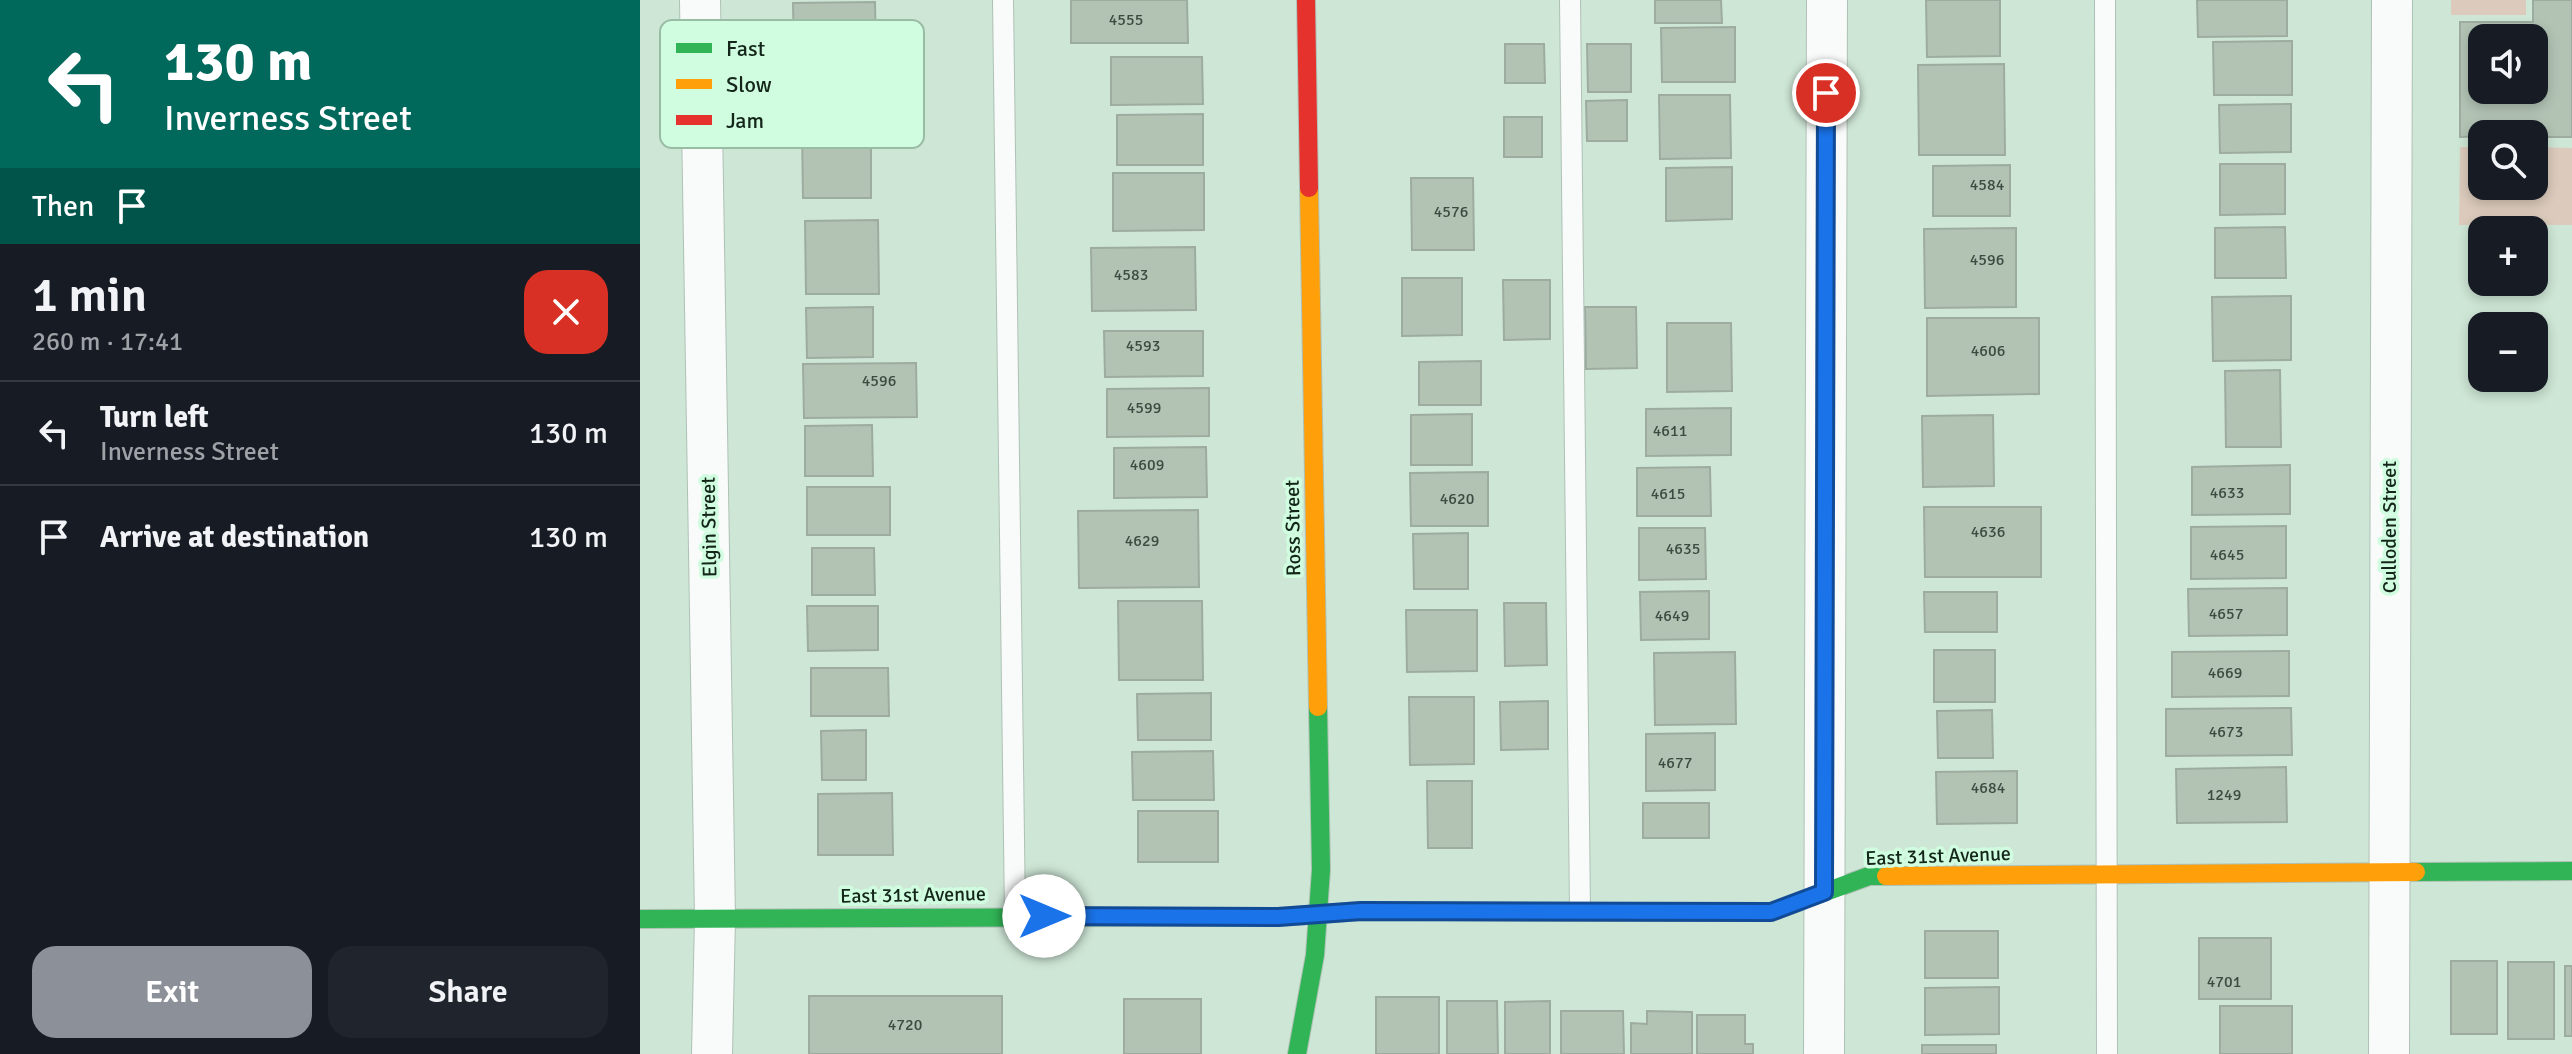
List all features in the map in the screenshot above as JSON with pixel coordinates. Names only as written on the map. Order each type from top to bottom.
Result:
[{"type":"street","name":"Elgin Street","points":[[700,0],[700,20]]},
{"type":"street","name":"Ross Street","points":[[1297,1054],[1320,914],[1306,0]]},
{"type":"street","points":[[1824,1054],[1827,0]]},
{"type":"street","name":"Culloden Street","points":[[2389,1054],[2392,0]]},
{"type":"street","name":"Elgin Street","points":[[702,148],[715,918],[712,1054]]},
{"type":"street","name":"East 31st Avenue","points":[[640,919],[1771,912],[1869,876],[2572,871]]},
{"type":"lane","points":[[1003,0],[1015,916]]},
{"type":"lane","points":[[1570,0],[1580,911]]},
{"type":"lane","points":[[2105,0],[2107,1054]]},
{"type":"shaded area","points":[[2451,0],[2526,0],[2526,15],[2451,15]]},
{"type":"shaded area","points":[[2460,147],[2468,147],[2468,200],[2548,200],[2548,147],[2572,148],[2572,225],[2548,225],[2548,216],[2468,216],[2468,225],[2459,225]]},
{"type":"building","points":[[1071,0],[1187,0],[1188,43],[1071,43]]},
{"type":"building","points":[[1655,0],[1721,0],[1722,23],[1655,23]]},
{"type":"building","points":[[1926,0],[2000,0],[2000,56],[1927,57]]},
{"type":"building","points":[[2197,0],[2287,0],[2287,36],[2198,37]]},
{"type":"building","points":[[2533,0],[2572,0],[2572,137],[2548,137],[2548,120],[2468,120],[2468,137],[2460,137],[2460,22],[2533,22]]},
{"type":"building","points":[[875,2],[875,20],[793,20],[793,3]]},
{"type":"building","points":[[1735,27],[1735,82],[1662,82],[1661,28]]},
{"type":"building","points":[[2292,41],[2292,95],[2214,95],[2213,42]]},
{"type":"building","points":[[1505,44],[1544,44],[1545,83],[1505,83]]},
{"type":"building","points":[[1587,44],[1631,44],[1631,92],[1588,92]]},
{"type":"building","points":[[1111,57],[1202,57],[1203,104],[1111,105]]},
{"type":"building","points":[[2004,64],[2005,155],[1919,155],[1918,65]]},
{"type":"building","points":[[1659,95],[1730,95],[1731,158],[1660,159]]},
{"type":"building","points":[[1627,100],[1627,141],[1587,141],[1586,101]]},
{"type":"building","points":[[2291,104],[2291,152],[2220,153],[2219,105]]},
{"type":"building","points":[[1203,114],[1203,165],[1117,165],[1117,115]]},
{"type":"building","points":[[1504,117],[1542,117],[1542,157],[1504,157]]},
{"type":"building","points":[[802,148],[871,148],[871,198],[803,198]]},
{"type":"building","points":[[2220,164],[2285,164],[2285,214],[2220,215]]},
{"type":"building","points":[[2010,165],[2010,216],[1933,216],[1933,166]]},
{"type":"building","points":[[1732,167],[1732,219],[1666,221],[1666,168]]},
{"type":"building","points":[[1113,173],[1204,173],[1204,230],[1113,231]]},
{"type":"building","points":[[1411,178],[1473,178],[1474,250],[1412,250]]},
{"type":"building","points":[[878,220],[879,294],[806,294],[805,221]]},
{"type":"building","points":[[2285,227],[2286,278],[2215,278],[2215,228]]},
{"type":"building","points":[[2016,228],[2016,307],[1925,308],[1924,229]]},
{"type":"building","points":[[1195,247],[1196,310],[1092,311],[1091,248]]},
{"type":"building","points":[[1402,278],[1462,278],[1462,335],[1402,336]]},
{"type":"building","points":[[1503,280],[1550,280],[1550,339],[1504,340]]},
{"type":"building","points":[[2291,296],[2291,360],[2213,361],[2212,297]]},
{"type":"building","points":[[873,307],[873,357],[807,358],[806,308]]},
{"type":"building","points":[[1585,307],[1636,307],[1637,368],[1586,369]]},
{"type":"building","points":[[1927,318],[2039,318],[2039,394],[1927,396]]},
{"type":"building","points":[[1667,323],[1731,323],[1732,391],[1667,392]]},
{"type":"building","points":[[1104,331],[1203,331],[1203,376],[1105,377]]},
{"type":"building","points":[[1481,361],[1481,405],[1419,405],[1419,362]]},
{"type":"building","points":[[916,363],[917,417],[804,418],[803,364]]},
{"type":"building","points":[[2280,370],[2281,447],[2226,447],[2225,371]]},
{"type":"building","points":[[1209,388],[1209,436],[1107,437],[1107,389]]},
{"type":"building","points":[[1731,408],[1731,455],[1646,456],[1646,409]]},
{"type":"building","points":[[1472,414],[1472,465],[1411,465],[1411,415]]},
{"type":"building","points":[[1993,415],[1994,486],[1923,487],[1922,416]]},
{"type":"building","points":[[872,425],[873,476],[805,476],[805,426]]},
{"type":"building","points":[[1206,447],[1207,497],[1114,498],[1114,448]]},
{"type":"building","points":[[2290,465],[2290,514],[2192,515],[2192,467]]},
{"type":"building","points":[[1710,467],[1711,516],[1637,516],[1637,468]]},
{"type":"building","points":[[1488,472],[1488,526],[1411,526],[1410,473]]},
{"type":"building","points":[[807,487],[890,487],[890,535],[807,535]]},
{"type":"building","points":[[1924,507],[2041,507],[2041,577],[1925,577]]},
{"type":"building","points":[[1198,510],[1199,587],[1079,588],[1078,511]]},
{"type":"building","points":[[2286,526],[2286,578],[2191,579],[2191,527]]},
{"type":"building","points":[[1639,528],[1705,528],[1706,579],[1639,580]]},
{"type":"building","points":[[1468,533],[1468,589],[1414,589],[1413,534]]},
{"type":"building","points":[[812,548],[874,548],[875,595],[812,595]]},
{"type":"building","points":[[2287,588],[2287,635],[2189,636],[2188,589]]},
{"type":"building","points":[[1709,591],[1709,639],[1641,640],[1640,592]]},
{"type":"building","points":[[1924,592],[1997,592],[1997,632],[1925,632]]},
{"type":"building","points":[[1118,601],[1202,601],[1203,680],[1119,680]]},
{"type":"building","points":[[1504,603],[1546,603],[1547,665],[1505,666]]},
{"type":"building","points":[[807,606],[878,606],[878,650],[808,651]]},
{"type":"building","points":[[1406,610],[1477,610],[1477,671],[1407,672]]},
{"type":"building","points":[[1934,650],[1995,650],[1995,702],[1934,702]]},
{"type":"building","points":[[2289,651],[2289,696],[2172,697],[2172,652]]},
{"type":"building","points":[[1735,652],[1736,724],[1655,725],[1654,653]]},
{"type":"building","points":[[811,668],[888,668],[889,716],[811,716]]},
{"type":"building","points":[[1211,693],[1211,740],[1138,740],[1137,694]]},
{"type":"building","points":[[1409,697],[1474,697],[1474,764],[1410,765]]},
{"type":"building","points":[[1548,701],[1548,749],[1501,750],[1500,702]]},
{"type":"building","points":[[2291,708],[2292,755],[2166,756],[2166,709]]},
{"type":"building","points":[[1992,710],[1993,758],[1938,758],[1937,711]]},
{"type":"building","points":[[866,730],[866,780],[822,780],[821,731]]},
{"type":"building","points":[[1715,733],[1715,790],[1646,791],[1646,734]]},
{"type":"building","points":[[1213,751],[1214,800],[1133,800],[1132,752]]},
{"type":"building","points":[[2286,767],[2287,822],[2177,823],[2176,769]]},
{"type":"building","points":[[2017,771],[2017,823],[1937,824],[1936,772]]},
{"type":"building","points":[[1427,781],[1472,781],[1472,848],[1428,848]]},
{"type":"building","points":[[892,793],[893,855],[818,855],[818,794]]},
{"type":"building","points":[[1643,803],[1709,803],[1709,838],[1643,838]]},
{"type":"building","points":[[1138,811],[1218,811],[1218,862],[1138,862]]},
{"type":"building","points":[[1925,931],[1998,931],[1998,978],[1925,978]]},
{"type":"building","points":[[2199,938],[2271,938],[2271,999],[2199,999]]},
{"type":"building","points":[[2451,961],[2497,961],[2497,1034],[2451,1034]]},
{"type":"building","points":[[2508,962],[2554,962],[2554,1039],[2508,1039]]},
{"type":"building","points":[[2565,966],[2572,966],[2572,1036],[2565,1036]]},
{"type":"building","points":[[1999,987],[1999,1034],[1925,1035],[1925,988]]},
{"type":"building","points":[[809,996],[1002,996],[1002,1054],[809,1054]]},
{"type":"building","points":[[1376,997],[1439,997],[1439,1054],[1376,1054]]},
{"type":"building","points":[[1124,999],[1201,999],[1201,1054],[1124,1054]]},
{"type":"building","points":[[1447,1001],[1497,1001],[1498,1054],[1447,1054]]},
{"type":"building","points":[[1550,1001],[1550,1054],[1505,1054],[1505,1002]]},
{"type":"building","points":[[2220,1006],[2292,1006],[2292,1054],[2220,1054]]},
{"type":"building","points":[[1561,1011],[1623,1011],[1624,1054],[1561,1054]]},
{"type":"building","points":[[1647,1011],[1692,1012],[1692,1054],[1631,1054],[1631,1023],[1647,1024]]},
{"type":"building","points":[[1697,1015],[1745,1015],[1745,1044],[1753,1044],[1753,1054],[1697,1054]]},
{"type":"building","points":[[1922,1045],[1996,1045],[1996,1054],[1922,1054]]},
{"type":"traffic: fast","points":[[1297,1054],[1315,955],[1321,870],[1318,707]]},
{"type":"traffic: fast","points":[[2416,872],[2572,871]]},
{"type":"traffic: fast","points":[[1583,912],[1771,912],[1869,876],[1886,876]]},
{"type":"traffic: fast","points":[[640,919],[1126,917]]},
{"type":"traffic: slow","points":[[1309,188],[1318,707]]},
{"type":"traffic: slow","points":[[1886,876],[2416,872]]},
{"type":"traffic: jam","points":[[1306,0],[1309,188]]},
{"type":"traffic: jam","points":[[1126,917],[1278,917],[1361,911],[1583,912]]},
{"type":"route","points":[[1044,916],[1278,917],[1361,911],[1771,912],[1824,892],[1826,93]]}]
